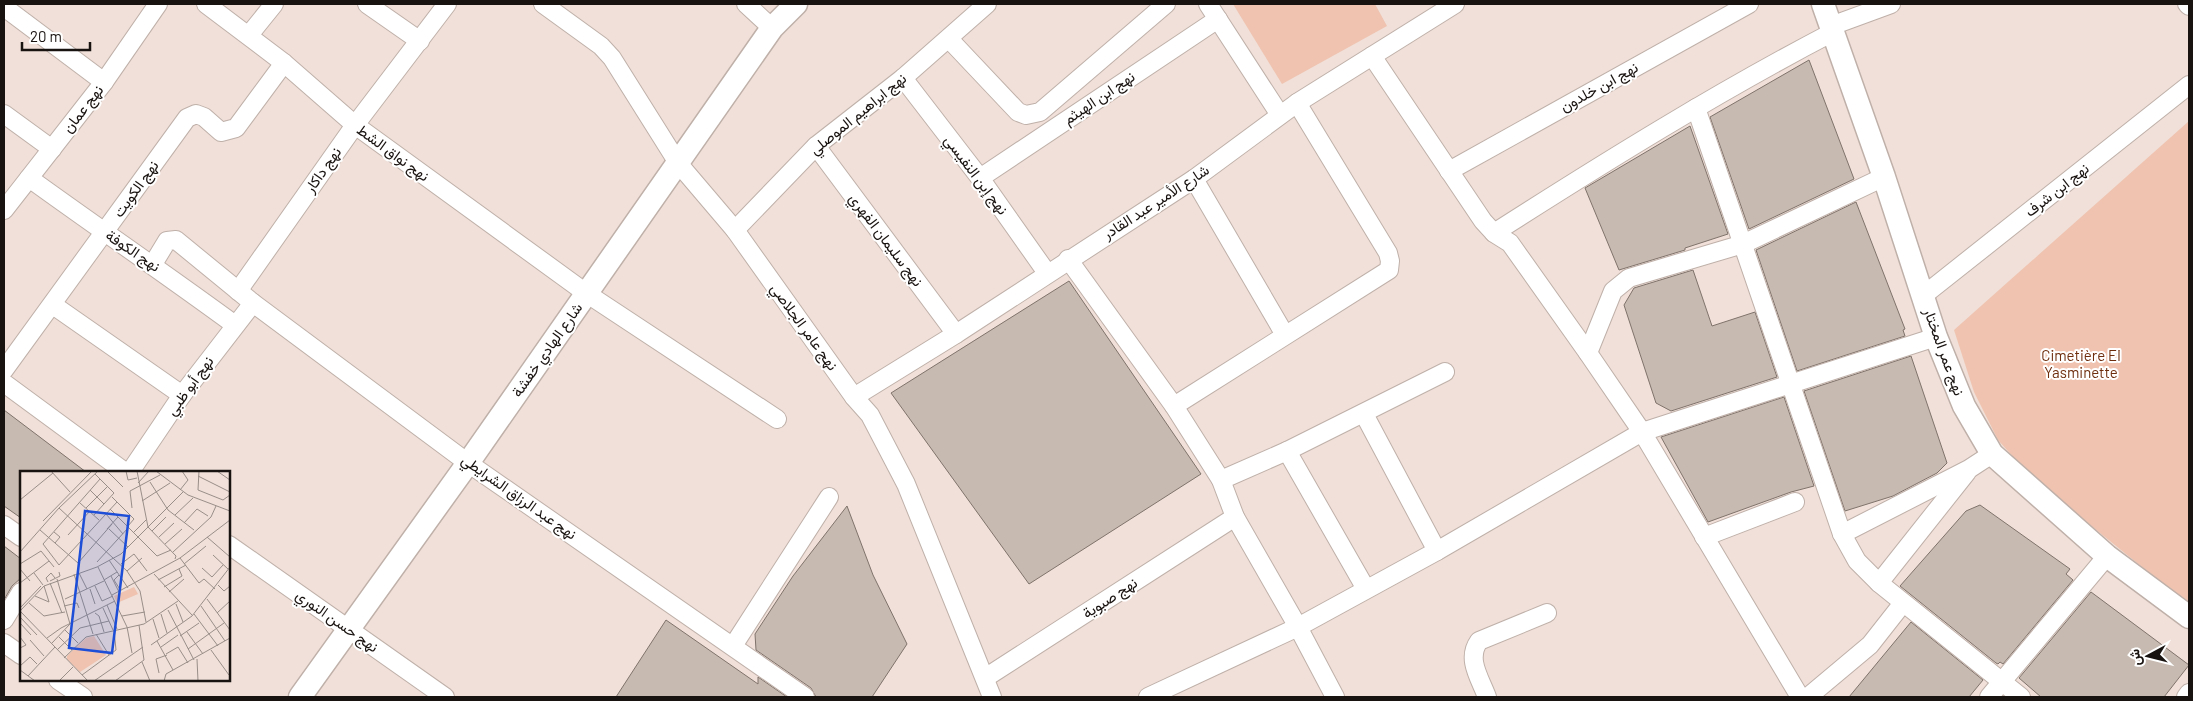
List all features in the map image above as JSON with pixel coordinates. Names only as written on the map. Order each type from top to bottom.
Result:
[{"type":"street","name":"نهج عمان","points":[[4,210],[104,82],[158,4]]},
{"type":"street","name":"نهج نواق الشط","points":[[206,4],[284,63],[355,125],[586,293],[777,419]]},
{"type":"street","points":[[249,35],[274,4]]},
{"type":"street","points":[[366,4],[420,41]]},
{"type":"street","name":"نهج داكار","points":[[238,291],[355,125],[447,4]]},
{"type":"street","name":"نهج عامر الجلاصي","points":[[543,4],[601,46],[612,58],[678,163],[734,230],[854,397],[870,415],[906,484],[992,697]]},
{"type":"street","points":[[746,4],[772,28]]},
{"type":"street","name":"شارع الهادي خفشة","points":[[300,697],[468,463],[772,28],[796,4]]},
{"type":"street","name":"نهج ابراهيم الموصلي","points":[[734,230],[816,146],[903,78],[987,4]]},
{"type":"street","points":[[949,39],[1018,112],[1026,115],[1040,112],[1166,4]]},
{"type":"street","points":[[1208,4],[1280,115]]},
{"type":"street","name":"شارع الأمير عبد القادر","points":[[854,397],[956,334],[1068,259],[1194,179],[1296,103],[1455,4]]},
{"type":"street","name":"نهج ابن خلدون","points":[[1449,171],[1749,4]]},
{"type":"street","name":"نهج عمر المختار","points":[[1823,4],[1884,177],[1924,295],[1936,337],[1964,406],[1992,454],[2107,556],[2189,617]]},
{"type":"street","points":[[1494,233],[1761,69],[1832,29],[1891,4]]},
{"type":"street","points":[[4,7],[104,82]]},
{"type":"street","name":"نهج ابن الهيثم","points":[[980,178],[1218,19]]},
{"type":"street","points":[[1372,56],[1449,171],[1494,233],[1510,244],[1642,432],[1800,697]]},
{"type":"street","name":"نهج الكويت","points":[[4,370],[187,118],[196,114],[204,117],[221,132],[236,128],[284,63]]},
{"type":"street","name":"نهج إبن النفيسي","points":[[903,78],[980,178],[1047,273]]},
{"type":"street","name":"نهج ابن شرف","points":[[1924,295],[2189,85]]},
{"type":"street","points":[[1174,406],[1388,270],[1390,262],[1388,253],[1296,103]]},
{"type":"street","points":[[1696,108],[1842,534],[1857,561],[1879,584],[2021,697]]},
{"type":"street","points":[[4,114],[52,150]]},
{"type":"street","name":"نهج سليمان الفهري","points":[[816,146],[956,334]]},
{"type":"street","points":[[1588,353],[1613,291],[1629,278],[1743,244],[1884,177]]},
{"type":"street","name":"نهج الكوفة","points":[[29,178],[105,233],[153,264],[235,325]]},
{"type":"street","points":[[1194,179],[1285,335]]},
{"type":"street","name":"نهج عبد الرزاق الشرايطي","points":[[153,264],[167,241],[176,240],[253,303],[468,463],[805,697]]},
{"type":"street","points":[[1068,259],[1174,406],[1220,480],[1235,517],[1298,627],[1335,697]]},
{"type":"street","name":"نهج أبو ظبي","points":[[131,471],[182,395],[253,303]]},
{"type":"street","points":[[53,305],[182,395]]},
{"type":"street","points":[[1148,697],[1298,627],[1437,551],[1642,432],[1936,337]]},
{"type":"street","points":[[1220,480],[1287,451],[1445,372]]},
{"type":"street","points":[[4,383],[114,469]]},
{"type":"street","points":[[1364,414],[1437,551]]},
{"type":"street","points":[[1287,451],[1366,589]]},
{"type":"street","points":[[1842,534],[1969,469],[1992,454]]},
{"type":"street","points":[[1879,584],[1969,469]]},
{"type":"street","points":[[733,646],[829,497]]},
{"type":"street","points":[[1704,537],[1794,502]]},
{"type":"street","name":"نهج صبوية","points":[[985,678],[1235,517]]},
{"type":"street","points":[[4,525],[20,536]]},
{"type":"street","name":"نهج حسن النوري","points":[[230,546],[445,697]]},
{"type":"street","points":[[1989,697],[2107,556]]},
{"type":"street","points":[[4,620],[20,594]]},
{"type":"street","points":[[1808,697],[1870,645],[1903,603]]},
{"type":"street","points":[[1487,697],[1472,657],[1479,641],[1547,612]]},
{"type":"street","points":[[4,643],[20,654]]},
{"type":"street","points":[[59,681],[83,697]]},
{"type":"street","points":[[2186,697],[2189,693]]},
{"type":"green space","points":[[1233,4],[1375,4],[1387,26],[1282,84]]},
{"type":"green space","name":"Cimetière El Yasminette","points":[[2189,121],[2189,605],[2032,478],[1998,440],[1974,392],[1954,330]]},
{"type":"building","points":[[1809,60],[1854,179],[1749,229],[1710,117]]},
{"type":"building","points":[[1690,126],[1728,234],[1685,248],[1685,250],[1619,270],[1585,188]]},
{"type":"building","points":[[1856,202],[1905,329],[1903,330],[1905,336],[1797,371],[1756,250]]},
{"type":"building","points":[[1693,270],[1712,326],[1755,312],[1777,377],[1671,411],[1656,403],[1624,305],[1634,288]]},
{"type":"building","points":[[1069,281],[1201,474],[1029,584],[891,393]]},
{"type":"building","points":[[1911,356],[1947,463],[1937,473],[1893,496],[1845,511],[1804,391]]},
{"type":"building","points":[[1784,397],[1814,486],[1791,492],[1708,522],[1661,437]]},
{"type":"building","points":[[4,410],[85,471],[20,471],[20,517],[4,506]]},
{"type":"building","points":[[1980,505],[2070,569],[2066,574],[2073,580],[2003,664],[2000,662],[1996,663],[1900,586],[1966,511]]},
{"type":"building","points":[[847,506],[873,575],[907,644],[872,697],[816,697],[811,688],[756,650],[755,634],[793,576]]},
{"type":"building","points":[[4,546],[20,558],[20,579],[12,586],[4,600]]},
{"type":"building","points":[[2091,592],[2189,665],[2164,697],[2041,697],[2019,678]]},
{"type":"building","points":[[666,620],[758,684],[758,677],[787,697],[616,697]]},
{"type":"building","points":[[1911,622],[1983,680],[1969,697],[1849,697]]}]
